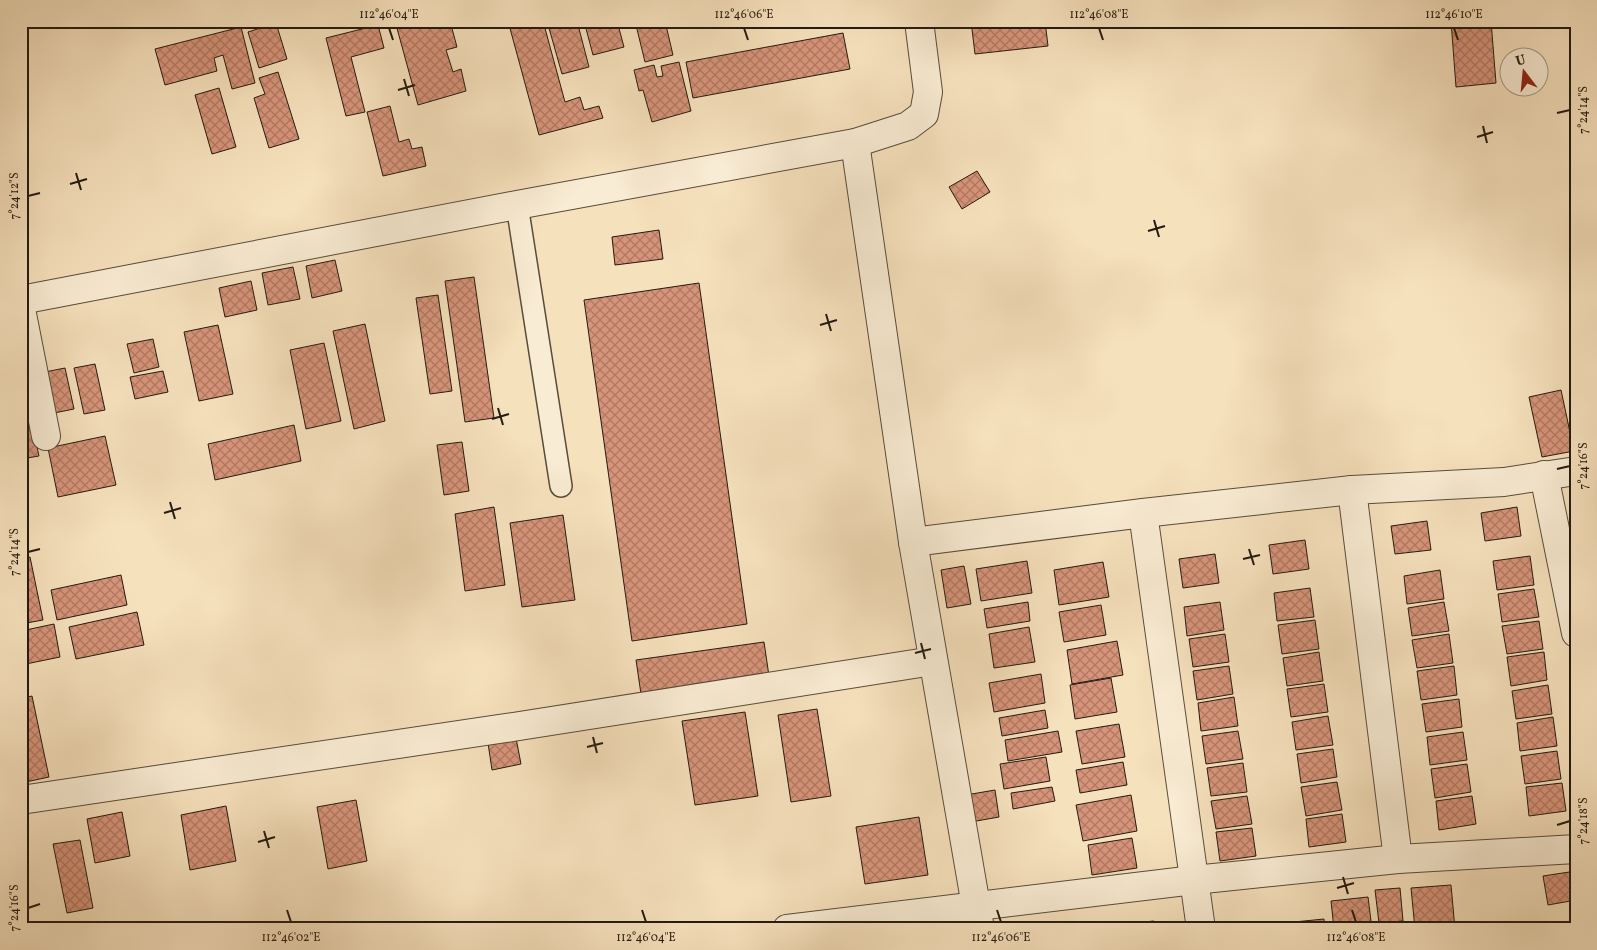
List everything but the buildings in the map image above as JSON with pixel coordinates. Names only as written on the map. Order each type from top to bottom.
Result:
[{"type":"street","points":[[21,300],[517,205],[855,143],[908,126],[924,114],[928,92],[919,21]]},
{"type":"street","points":[[855,143],[913,542],[979,918]]},
{"type":"street","points":[[21,309],[46,436]]},
{"type":"street","points":[[913,542],[1143,513],[1352,490],[1504,482],[1576,471]]},
{"type":"street","points":[[1544,475],[1576,633]]},
{"type":"street","points":[[1352,490],[1398,859]]},
{"type":"street","points":[[1143,513],[1201,929]]},
{"type":"street","points":[[21,800],[504,729],[933,661]]},
{"type":"street","points":[[787,929],[979,918],[1194,880],[1398,859],[1576,849]]},
{"type":"lane","points":[[517,205],[561,486]]}]
